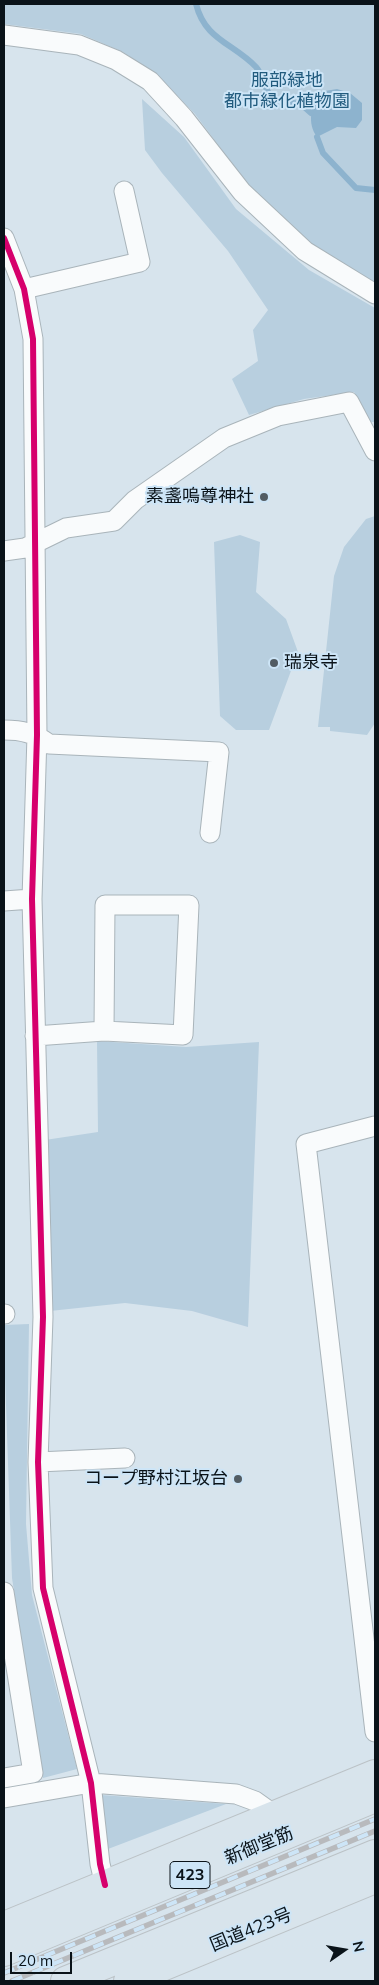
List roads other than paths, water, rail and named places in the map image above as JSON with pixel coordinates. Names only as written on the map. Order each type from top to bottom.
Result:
[{"type":"highway","name":"423","points":[[4,1926],[375,1774]]},
{"type":"highway","name":"新御堂筋","points":[[4,1952],[375,1798]]},
{"type":"highway","points":[[66,1981],[375,1854]]},
{"type":"highway","name":"国道423号","points":[[128,1981],[375,1879]]},
{"type":"street","points":[[4,35],[78,46],[116,60],[150,82],[184,118],[242,192],[305,251],[375,294]]},
{"type":"street","points":[[24,290],[140,262],[124,191]]},
{"type":"street","points":[[4,238],[24,290],[33,339],[37,735],[32,899],[43,1317],[38,1462],[43,1588],[91,1783],[100,1864],[105,1884]]},
{"type":"street","points":[[4,551],[25,548],[36,540],[66,528],[114,521],[135,500],[224,438],[278,416],[350,402],[374,447]]},
{"type":"street","points":[[4,730],[20,730],[37,735],[49,744],[219,752],[210,833]]},
{"type":"street","points":[[4,900],[32,899]]},
{"type":"street","points":[[35,1036],[104,1031],[183,1034],[189,905],[105,905],[104,1031]]},
{"type":"street","points":[[375,1126],[306,1144],[375,1732]]},
{"type":"street","points":[[38,1462],[124,1458]]},
{"type":"street","points":[[4,1592],[33,1773],[4,1778]]},
{"type":"street","points":[[4,1798],[91,1783],[236,1794],[255,1802],[276,1816]]},
{"type":"waterway","points":[[196,4],[206,26],[256,67],[272,98],[302,105],[311,113]]},
{"type":"waterway","points":[[317,137],[323,153],[356,188],[375,190]]},
{"type":"railway","points":[[4,1973],[375,1819]]},
{"type":"railway","points":[[12,1981],[375,1831]]},
{"type":"place","name":"素盞嗚尊神社","points":[[264,497]]},
{"type":"place","name":"瑞泉寺","points":[[274,663]]},
{"type":"place","name":"コープ野村江坂台","points":[[238,1479]]},
{"type":"park label","name":"服部緑地 都市緑化植物園","points":[[287,91]]}]
